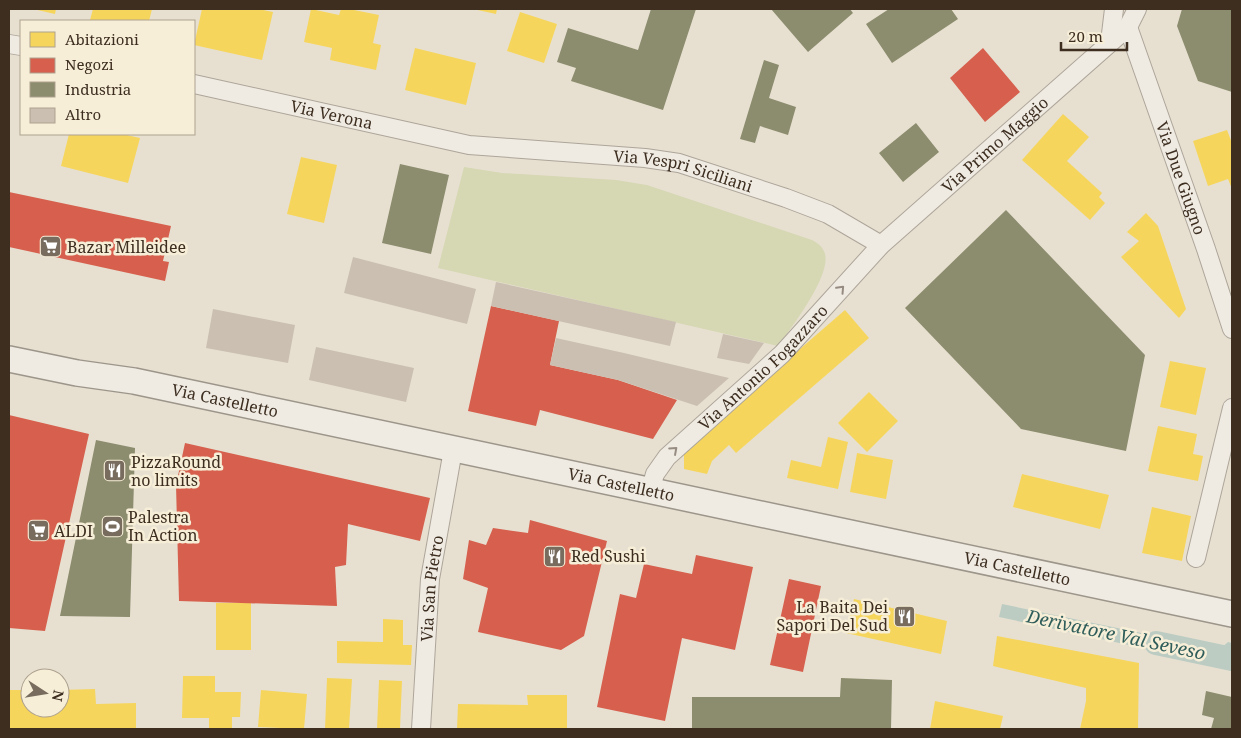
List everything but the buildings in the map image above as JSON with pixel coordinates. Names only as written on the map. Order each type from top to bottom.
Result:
[{"type":"main road","name":"Via Castelletto","points":[[9,359],[77,373],[134,381],[1232,614]]},
{"type":"street","points":[[1110,42],[1114,9]]},
{"type":"street","points":[[1110,42],[1128,27],[1137,9]]},
{"type":"street","name":"Via Due Giugno","points":[[1128,27],[1232,329]]},
{"type":"street","name":"Via Primo Maggio","points":[[881,245],[1110,42]]},
{"type":"street","name":"Via Verona","points":[[195,84],[469,145]]},
{"type":"street","name":"Via Vespri Siciliani","points":[[469,145],[644,158],[679,163],[786,198],[828,214],[881,245]]},
{"type":"street","name":"Via Antonio Fogazzaro","points":[[650,491],[655,474],[662,462],[782,354],[881,245]]},
{"type":"street","points":[[1196,558],[1232,408]]},
{"type":"street","name":"Via San Pietro","points":[[421,729],[430,580],[453,450]]},
{"type":"green space","points":[[464,167],[502,173],[616,180],[647,185],[816,242],[825,254],[822,275],[809,302],[778,346],[438,268]]},
{"type":"water","points":[[1002,604],[1185,642],[1187,648],[1185,653],[1162,649],[1161,652],[999,617]]},
{"type":"water","points":[[1228,642],[1232,643],[1232,671],[1221,668],[1218,660],[1201,657],[1202,651],[1206,647],[1219,650]]},
{"type":"waterway","name":"Derivatore Val Seveso","points":[[1156,643],[1232,659]]},
{"type":"place","name":"Bazar Milleidee","points":[[51,247]]},
{"type":"place","name":"PizzaRound no limits","points":[[115,471]]},
{"type":"place","name":"Palestra In Action","points":[[112,526]]},
{"type":"place","name":"ALDI","points":[[38,531]]},
{"type":"place","name":"Red Sushi","points":[[555,556]]},
{"type":"place","name":"La Baita Dei Sapori Del Sud","points":[[904,616]]}]
